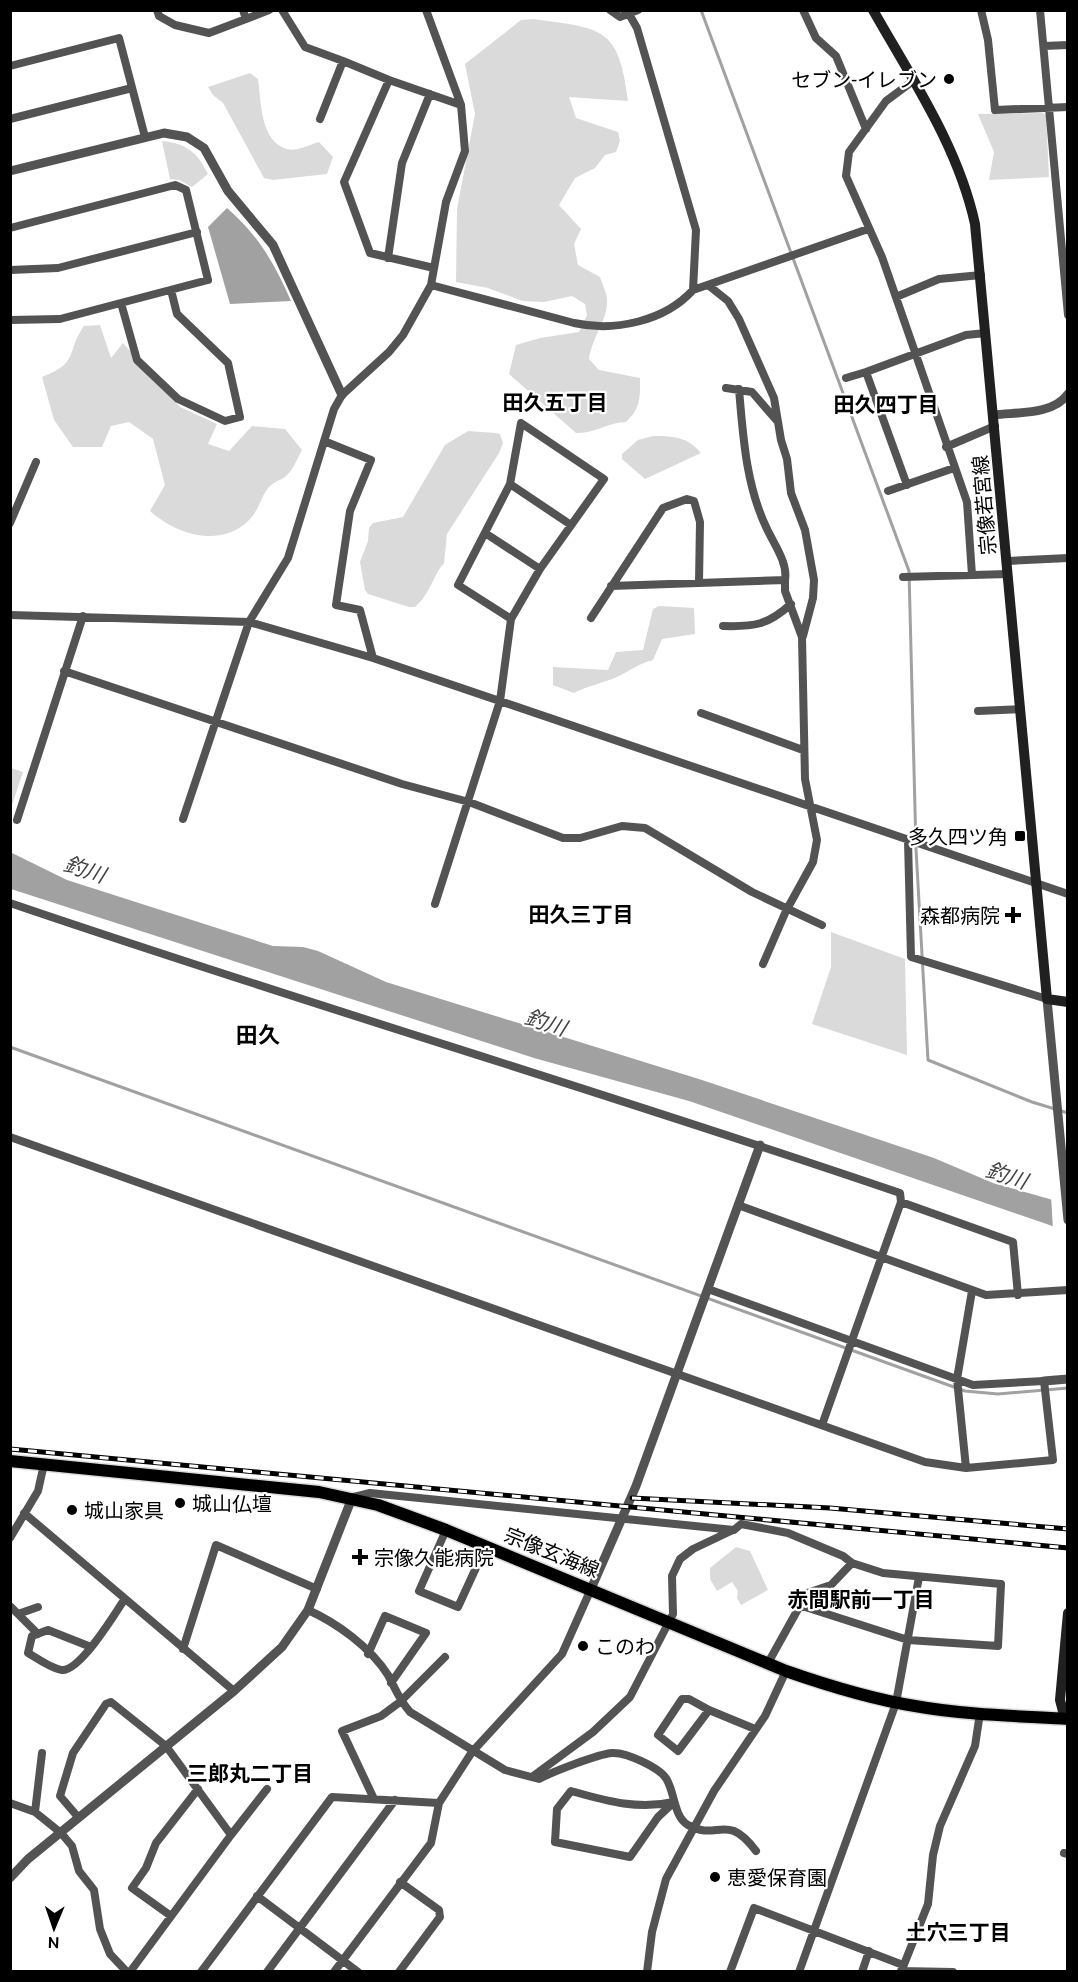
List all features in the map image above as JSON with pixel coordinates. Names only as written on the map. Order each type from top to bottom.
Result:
[{"type":"main road","name":"宗像若宮線","points":[[873,10],[942,131],[962,175],[975,224],[1047,999]]},
{"type":"main road","points":[[1047,999],[1068,1002]]},
{"type":"main road","name":"宗像玄海線","points":[[10,1461],[319,1492],[352,1498],[446,1530],[786,1671],[847,1691],[896,1703],[980,1713],[1067,1717]]},
{"type":"main road","points":[[1067,1717],[1060,1700],[1068,1613]]},
{"type":"street","points":[[157,10],[159,16],[175,25],[209,33],[269,10]]},
{"type":"street","points":[[243,10],[246,19]]},
{"type":"street","points":[[282,10],[305,47],[461,105]]},
{"type":"street","points":[[183,819],[249,622],[288,558],[334,409],[342,395],[396,343],[431,285],[446,202],[465,151],[461,105],[426,10]]},
{"type":"street","points":[[610,10],[620,17],[638,10]]},
{"type":"street","points":[[803,10],[816,38],[836,56],[866,129]]},
{"type":"street","points":[[981,10],[988,40],[995,110],[1068,107]]},
{"type":"street","points":[[1041,10],[1068,315]]},
{"type":"street","points":[[629,14],[637,28],[696,230],[693,290]]},
{"type":"street","points":[[10,66],[119,38],[145,137]]},
{"type":"street","points":[[1044,46],[1068,45]]},
{"type":"street","points":[[320,119],[342,61]]},
{"type":"street","points":[[389,80],[344,182],[370,253],[434,268]]},
{"type":"street","points":[[913,81],[886,101],[849,152],[846,176],[857,195],[868,229],[882,257],[946,447],[968,502],[972,575]]},
{"type":"street","points":[[10,119],[132,88]]},
{"type":"street","points":[[388,258],[402,163],[430,94]]},
{"type":"street","points":[[10,171],[164,133],[181,135],[198,143],[208,153],[228,191],[273,245],[342,395]]},
{"type":"street","points":[[10,228],[175,185],[186,190],[208,280],[60,319],[10,320]]},
{"type":"street","points":[[431,285],[593,327],[654,317],[683,301],[693,290],[868,229]]},
{"type":"street","points":[[10,270],[58,268],[196,231]]},
{"type":"street","points":[[896,297],[939,279],[981,275]]},
{"type":"street","points":[[708,285],[728,301],[739,319],[774,399],[781,440],[787,459],[791,493],[805,530],[814,580],[813,598],[802,637],[803,750],[805,779],[817,840],[813,862],[786,911],[763,964]]},
{"type":"street","points":[[121,303],[137,360],[178,399],[225,421],[240,417],[228,363],[177,314],[171,290]]},
{"type":"street","points":[[846,378],[966,335],[986,333]]},
{"type":"street","points":[[866,372],[907,485]]},
{"type":"street","points":[[726,388],[752,393],[779,423]]},
{"type":"street","points":[[739,389],[744,454],[765,525],[787,571],[785,591],[802,637]]},
{"type":"street","points":[[946,447],[995,420],[1057,406],[1068,394]]},
{"type":"street","points":[[435,904],[500,701],[511,619],[540,569],[604,479],[521,423],[510,483],[458,585],[511,619]]},
{"type":"street","points":[[324,441],[371,460],[351,511],[336,605],[360,610],[373,658]]},
{"type":"street","points":[[10,523],[36,462]]},
{"type":"street","points":[[888,491],[954,468]]},
{"type":"street","points":[[510,483],[571,525]]},
{"type":"street","points":[[10,496],[18,505]]},
{"type":"street","points":[[591,618],[663,508],[687,499],[694,501],[700,522],[699,582]]},
{"type":"street","points":[[485,533],[540,569]]},
{"type":"street","points":[[1007,561],[1068,558]]},
{"type":"street","points":[[903,577],[1008,574]]},
{"type":"street","points":[[611,586],[785,580]]},
{"type":"street","points":[[723,626],[748,627],[774,620],[791,604]]},
{"type":"street","points":[[10,615],[249,622],[373,658],[1068,894]]},
{"type":"street","points":[[17,820],[83,616]]},
{"type":"street","points":[[64,671],[216,719],[402,784],[469,802],[563,838],[580,838],[622,826],[645,828],[712,870],[786,911],[822,926]]},
{"type":"street","points":[[978,711],[1020,709]]},
{"type":"street","points":[[701,713],[803,750]]},
{"type":"street","points":[[908,841],[911,957],[1047,999],[1068,1220]]},
{"type":"street","points":[[10,903],[185,963],[760,1145],[900,1193],[901,1202],[822,1425]]},
{"type":"street","points":[[10,1137],[677,1376],[925,1462],[966,1468],[1053,1460],[1044,1381]]},
{"type":"street","points":[[334,1971],[430,1843],[439,1803],[472,1752],[562,1654],[622,1518],[677,1376],[760,1145]]},
{"type":"street","points":[[901,1202],[1013,1242],[1018,1295]]},
{"type":"street","points":[[738,1205],[986,1295],[1018,1295],[1068,1290]]},
{"type":"street","points":[[708,1289],[973,1384],[993,1385],[1068,1379]]},
{"type":"street","points":[[966,1468],[957,1379],[972,1291]]},
{"type":"street","points":[[10,1538],[38,1491],[44,1464]]},
{"type":"street","points":[[10,1878],[28,1859],[234,1691],[282,1647],[308,1610],[352,1498],[370,1492],[734,1530]]},
{"type":"street","points":[[24,1513],[234,1691]]},
{"type":"street","points":[[532,1777],[593,1732],[630,1697],[673,1614],[672,1576],[680,1559],[741,1524],[788,1533],[843,1556],[852,1563],[883,1573],[1001,1584],[998,1646],[908,1640],[799,1605]]},
{"type":"street","points":[[446,1530],[419,1591],[458,1607],[486,1546]]},
{"type":"street","points":[[183,1649],[216,1545],[317,1589]]},
{"type":"street","points":[[768,1663],[807,1593],[831,1585],[852,1563]]},
{"type":"street","points":[[799,1971],[896,1703],[919,1577]]},
{"type":"street","points":[[91,1647],[48,1630],[32,1636],[28,1653],[62,1670],[69,1668],[91,1647],[124,1600]]},
{"type":"street","points":[[10,1606],[38,1634]]},
{"type":"street","points":[[18,1614],[38,1607]]},
{"type":"street","points":[[308,1610],[333,1621],[368,1654],[387,1674],[400,1702],[410,1712],[472,1752],[505,1770],[539,1779],[556,1770],[605,1754],[620,1753],[662,1772],[670,1785],[674,1802],[686,1824],[693,1827],[735,1829],[743,1834],[756,1851]]},
{"type":"street","points":[[368,1654],[385,1616],[426,1633],[391,1683]]},
{"type":"street","points":[[374,1799],[342,1731],[381,1716],[400,1702],[445,1657]]},
{"type":"street","points":[[647,1971],[652,1932],[666,1879],[693,1827],[765,1716],[786,1671]]},
{"type":"street","points":[[709,1710],[678,1751],[658,1735],[682,1699],[688,1699],[755,1729]]},
{"type":"street","points":[[78,1817],[60,1796],[73,1753],[106,1704],[111,1702],[166,1746],[231,1834]]},
{"type":"street","points":[[901,1969],[928,1905],[933,1855],[940,1826],[975,1746],[980,1713]]},
{"type":"street","points":[[35,1812],[42,1752]]},
{"type":"street","points":[[171,1916],[132,1888],[146,1868],[156,1844],[198,1789]]},
{"type":"street","points":[[10,1803],[35,1812],[61,1833],[72,1846],[83,1879],[94,1890],[100,1929],[110,1954],[128,1971],[267,1789]]},
{"type":"street","points":[[571,1791],[619,1805],[654,1806],[674,1802],[658,1817],[630,1857],[555,1842],[557,1809],[571,1791]]},
{"type":"street","points":[[201,1971],[332,1797],[439,1803]]},
{"type":"street","points":[[267,1971],[395,1800]]},
{"type":"street","points":[[399,1971],[440,1917],[439,1910],[400,1882]]},
{"type":"street","points":[[257,1896],[358,1971]]},
{"type":"street","points":[[730,1971],[754,1908],[869,1951],[901,1969],[953,1971]]},
{"type":"street","points":[[862,1971],[869,1951]]},
{"type":"shaded area","points":[[534,19],[576,25],[603,35],[612,44],[619,58],[628,101],[569,97],[576,118],[618,132],[620,141],[616,152],[605,155],[595,168],[575,178],[559,205],[581,229],[574,244],[578,265],[600,277],[607,297],[605,315],[589,359],[599,370],[640,378],[640,397],[637,407],[626,422],[583,433],[576,433],[509,374],[516,345],[540,338],[579,332],[587,315],[585,304],[572,296],[544,302],[523,301],[488,288],[456,282],[457,209],[475,114],[465,64],[521,20]]},
{"type":"shaded area","points":[[250,73],[258,79],[261,109],[272,138],[278,145],[291,150],[319,142],[333,157],[327,174],[273,180],[264,178],[223,103],[213,95],[208,87]]},
{"type":"shaded area","points":[[1043,113],[1046,115],[1049,177],[989,180],[994,152],[978,114]]},
{"type":"shaded area","points":[[162,141],[178,144],[190,150],[200,160],[208,174],[192,187],[179,180],[170,179]]},
{"type":"shaded area","points":[[227,208],[248,229],[265,251],[291,301],[230,304],[208,227]]},
{"type":"shaded area","points":[[100,325],[111,358],[123,343],[180,407],[217,424],[208,444],[229,451],[252,426],[285,429],[302,450],[290,472],[269,487],[253,515],[239,528],[226,534],[200,535],[173,527],[150,511],[165,485],[153,439],[129,422],[111,426],[102,447],[73,447],[54,420],[42,377],[54,372],[67,362],[84,326]]},
{"type":"shaded area","points":[[468,431],[500,434],[503,443],[499,453],[447,534],[444,563],[428,591],[415,607],[368,594],[365,590],[360,562],[368,541],[369,528],[373,523],[403,517],[445,445]]},
{"type":"shaded area","points":[[653,436],[668,436],[686,441],[701,453],[645,479],[622,459],[622,454],[638,440]]},
{"type":"shaded area","points":[[659,606],[694,608],[695,634],[662,639],[653,660],[574,693],[553,685],[553,667],[608,670],[616,652],[643,650],[653,609]]},
{"type":"shaded area","points":[[10,768],[23,772],[11,808]]},
{"type":"shaded area","points":[[10,852],[67,880],[273,946],[303,947],[318,951],[386,982],[702,1080],[934,1158],[993,1183],[1067,1204],[1067,1231],[689,1101],[534,1058],[11,889]]},
{"type":"shaded area","points":[[831,932],[905,959],[907,1055],[812,1024],[831,967]]},
{"type":"shaded area","points":[[736,1547],[750,1551],[768,1590],[741,1605],[737,1598],[738,1591],[732,1582],[717,1591],[710,1579],[710,1568]]},
{"type":"pier","points":[[1051,1196],[1068,1201],[1068,1234],[1053,1229]]},
{"type":"waterway","points":[[701,10],[909,571],[916,849],[928,1060],[1032,1102],[1068,1113]]},
{"type":"waterway","points":[[10,1047],[965,1391],[998,1394],[1068,1388]]},
{"type":"railway","points":[[10,1449],[1068,1548]]},
{"type":"railway","points":[[632,1498],[830,1508],[1068,1529]]},
{"type":"place","name":"セブン-イレブン","points":[[949,79]]},
{"type":"place","name":"多久四ツ角","points":[[1020,836]]},
{"type":"place","name":"森都病院","points":[[1013,915]]},
{"type":"place","name":"城山仏壇","points":[[180,1503]]},
{"type":"place","name":"城山家具","points":[[72,1510]]},
{"type":"place","name":"宗像久能病院","points":[[360,1557]]},
{"type":"place","name":"このわ","points":[[583,1646]]},
{"type":"place","name":"恵愛保育園","points":[[715,1877]]},
{"type":"district","name":"田久五丁目","points":[[555,402]]},
{"type":"district","name":"田久四丁目","points":[[886,404]]},
{"type":"district","name":"田久三丁目","points":[[581,914]]},
{"type":"district","name":"田久","points":[[258,1034]]},
{"type":"district","name":"赤間駅前一丁目","points":[[861,1599]]},
{"type":"district","name":"三郎丸二丁目","points":[[250,1773]]},
{"type":"district","name":"土穴三丁目","points":[[958,1932]]},
{"type":"water label","name":"釣川","points":[[85,869]]},
{"type":"water label","name":"釣川","points":[[546,1022]]},
{"type":"water label","name":"釣川","points":[[1007,1175]]}]
